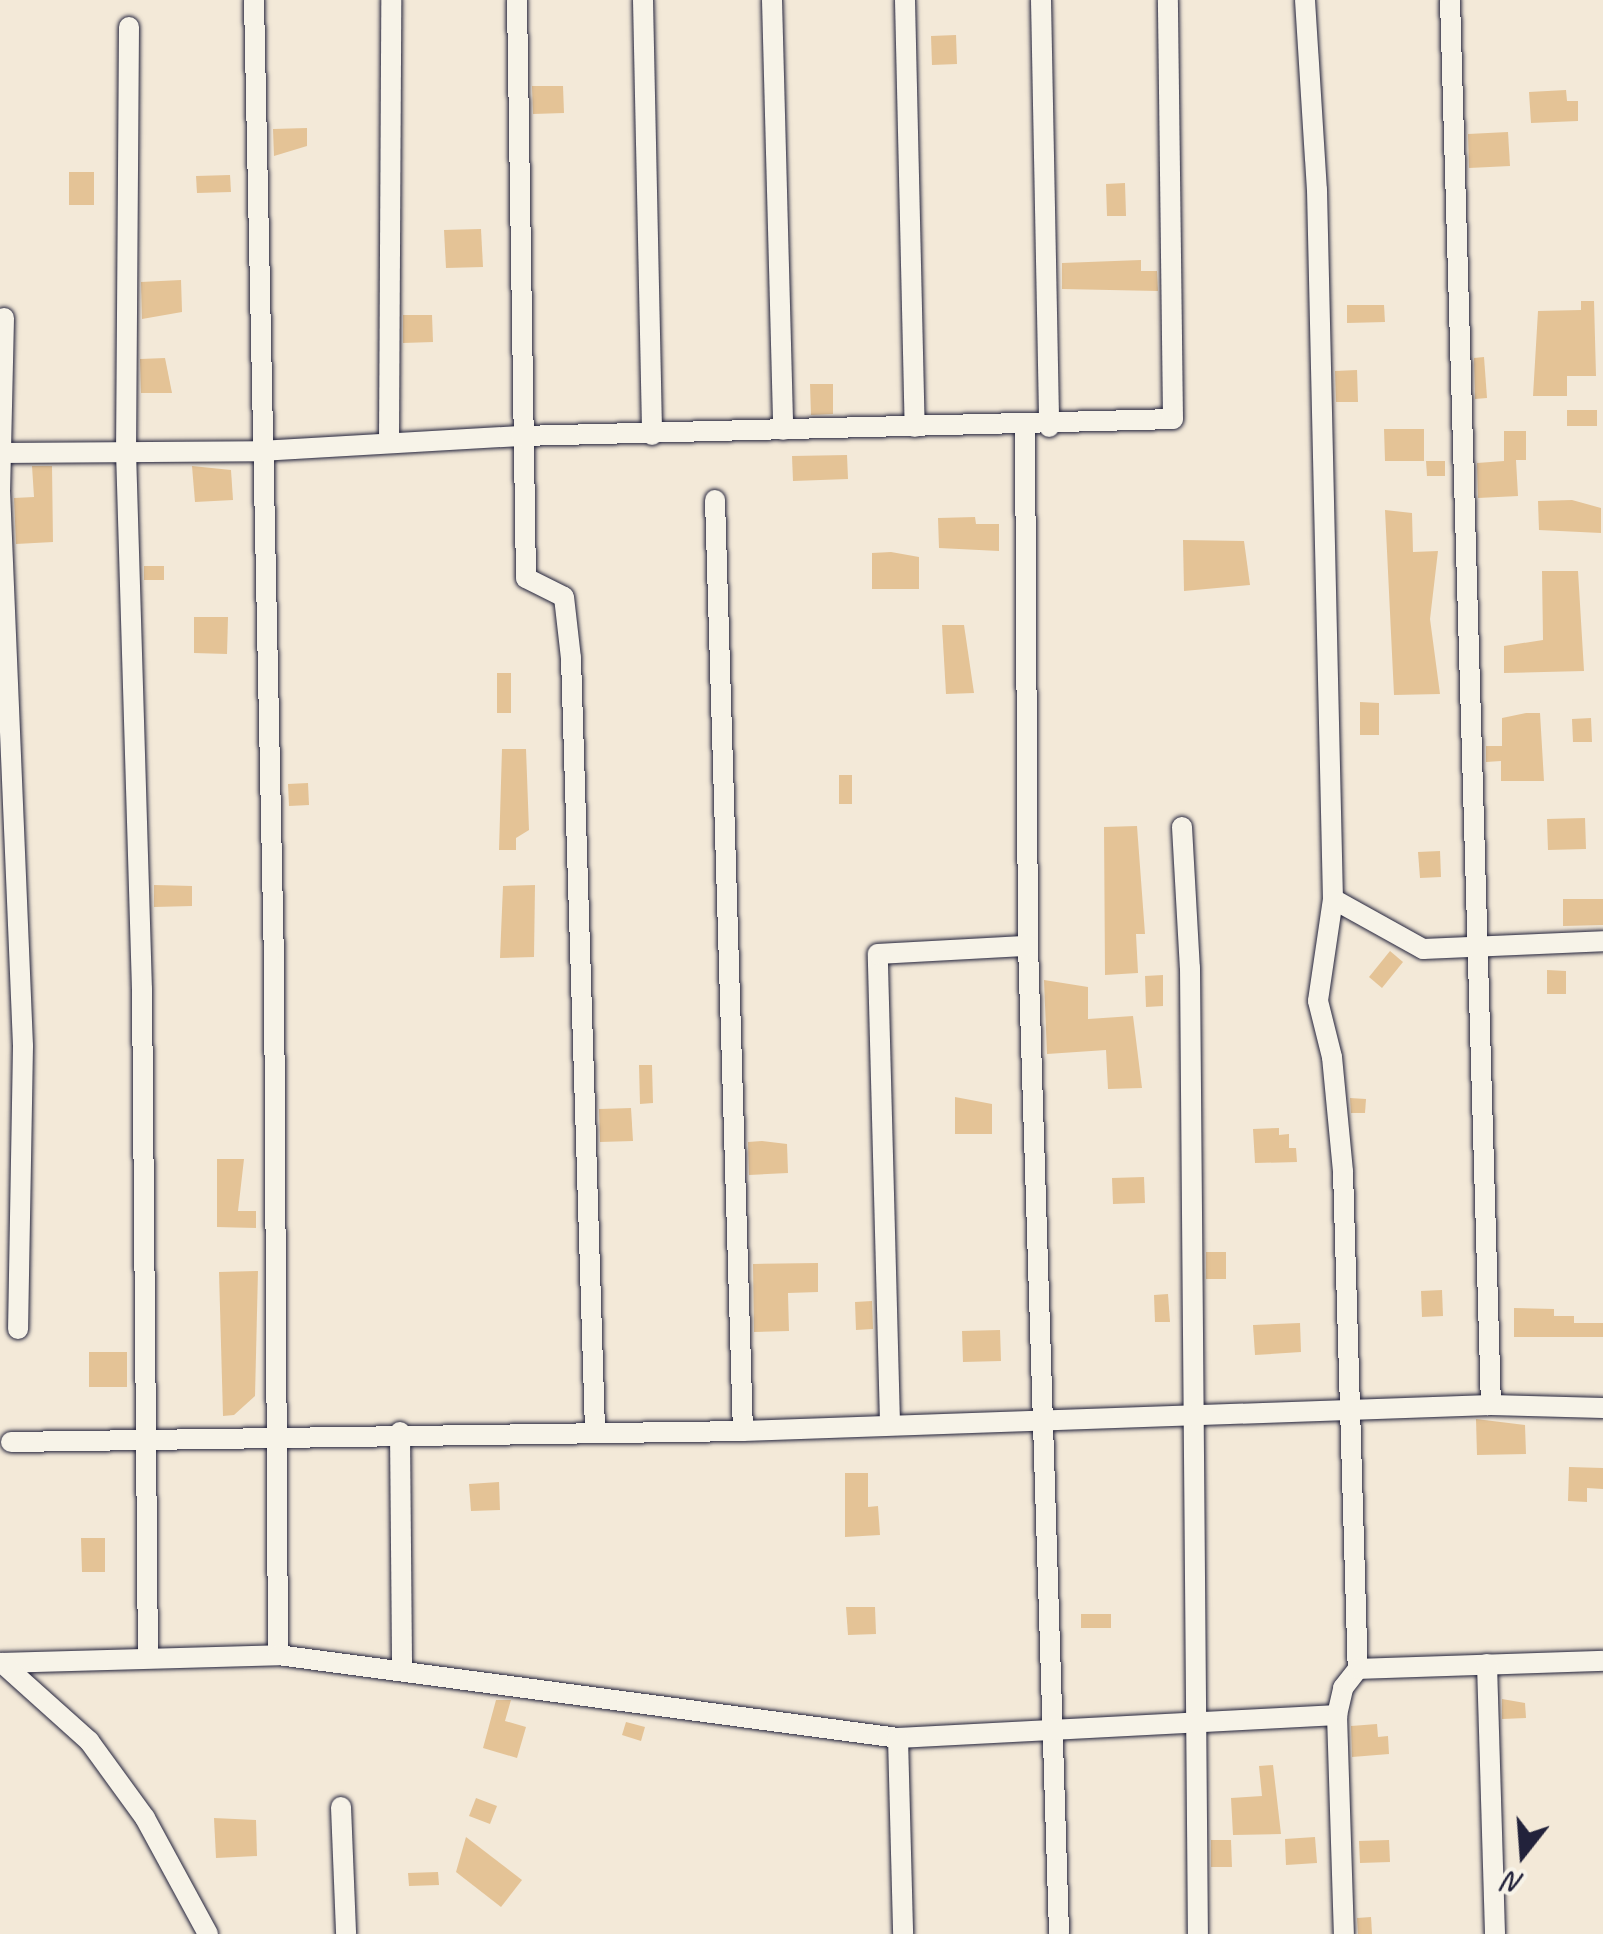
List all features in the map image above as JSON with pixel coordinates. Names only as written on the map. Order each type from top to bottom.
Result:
[{"type":"street","points":[[254,0],[280,1435],[278,1655]]},
{"type":"street","points":[[389,442],[391,0]]},
{"type":"street","points":[[517,0],[526,578],[564,597],[571,658],[595,1429]]},
{"type":"street","points":[[643,0],[652,435]]},
{"type":"street","points":[[772,0],[783,430]]},
{"type":"street","points":[[905,0],[914,427]]},
{"type":"street","points":[[1041,0],[1049,428]]},
{"type":"street","points":[[3,453],[260,451],[522,436],[914,427],[1049,428],[1172,420],[1168,0]]},
{"type":"street","points":[[1305,0],[1317,190],[1333,899],[1318,1001],[1332,1057],[1343,1172],[1358,1669],[1343,1688],[1336,1714],[1344,1934]]},
{"type":"street","points":[[1450,0],[1474,947],[1491,1405]]},
{"type":"street","points":[[130,27],[126,451],[142,990],[148,1658]]},
{"type":"street","points":[[4,318],[0,490],[23,1046],[18,1329]]},
{"type":"street","points":[[1024,428],[1028,946],[1058,1934]]},
{"type":"street","points":[[715,500],[744,1431]]},
{"type":"street","points":[[1182,827],[1190,968],[1192,1414],[1201,1720],[1194,1747],[1198,1934]]},
{"type":"street","points":[[1333,899],[1424,949],[1603,941]]},
{"type":"street","points":[[890,1424],[878,954],[1028,946]]},
{"type":"street","points":[[11,1442],[595,1429],[744,1431],[1192,1414],[1349,1413],[1491,1405],[1603,1408]]},
{"type":"street","points":[[400,1432],[402,1668]]},
{"type":"street","points":[[1,1663],[278,1655],[402,1668],[898,1738],[1336,1714]]},
{"type":"street","points":[[1358,1669],[1603,1661]]},
{"type":"street","points":[[1,1663],[90,1741],[145,1818],[208,1934]]},
{"type":"street","points":[[1486,1664],[1495,1934]]},
{"type":"street","points":[[898,1738],[903,1934]]},
{"type":"street","points":[[341,1808],[346,1934]]},
{"type":"building","points":[[956,35],[957,64],[932,65],[931,36]]},
{"type":"building","points":[[532,86],[563,86],[564,113],[533,114]]},
{"type":"building","points":[[1566,90],[1567,101],[1578,101],[1578,121],[1531,123],[1529,92]]},
{"type":"building","points":[[307,128],[307,146],[274,156],[273,129]]},
{"type":"building","points":[[1508,132],[1510,166],[1469,168],[1468,134]]},
{"type":"building","points":[[69,172],[94,172],[94,205],[69,205]]},
{"type":"building","points":[[230,175],[231,192],[197,193],[196,176]]},
{"type":"building","points":[[1125,183],[1126,216],[1107,216],[1106,184]]},
{"type":"building","points":[[481,229],[483,267],[446,268],[444,230]]},
{"type":"building","points":[[1141,260],[1141,271],[1157,271],[1158,291],[1062,289],[1062,263]]},
{"type":"building","points":[[181,280],[182,312],[142,319],[141,282]]},
{"type":"building","points":[[1581,301],[1594,301],[1596,376],[1567,376],[1567,396],[1533,396],[1538,311],[1581,310]]},
{"type":"building","points":[[1347,305],[1384,305],[1385,322],[1347,323]]},
{"type":"building","points":[[403,315],[432,315],[433,342],[403,343]]},
{"type":"building","points":[[1484,357],[1487,398],[1475,399],[1474,358]]},
{"type":"building","points":[[165,358],[172,393],[141,393],[140,359]]},
{"type":"building","points":[[1357,370],[1358,402],[1336,402],[1335,371]]},
{"type":"building","points":[[810,384],[833,384],[833,414],[811,415]]},
{"type":"building","points":[[1567,410],[1597,410],[1597,426],[1567,426]]},
{"type":"building","points":[[1384,429],[1424,429],[1424,461],[1385,461]]},
{"type":"building","points":[[1504,431],[1526,431],[1526,460],[1516,460],[1518,496],[1478,498],[1477,463],[1504,461]]},
{"type":"building","points":[[847,455],[848,479],[793,481],[792,456]]},
{"type":"building","points":[[1426,461],[1445,461],[1445,476],[1427,476]]},
{"type":"building","points":[[32,466],[52,466],[53,542],[16,544],[14,498],[34,497]]},
{"type":"building","points":[[192,466],[231,470],[233,500],[195,502]]},
{"type":"building","points":[[1572,500],[1601,508],[1601,533],[1539,530],[1538,501]]},
{"type":"building","points":[[1385,510],[1412,513],[1413,552],[1438,551],[1430,619],[1440,694],[1394,695]]},
{"type":"building","points":[[975,517],[976,524],[999,524],[999,551],[939,548],[938,518]]},
{"type":"building","points":[[1183,540],[1244,541],[1250,585],[1184,591]]},
{"type":"building","points":[[872,553],[919,557],[919,589],[872,589]]},
{"type":"building","points":[[144,566],[164,566],[164,580],[144,580]]},
{"type":"building","points":[[1542,571],[1578,571],[1584,671],[1504,673],[1504,646],[1543,640]]},
{"type":"building","points":[[194,617],[228,617],[227,654],[194,653]]},
{"type":"building","points":[[942,625],[964,625],[974,693],[946,694]]},
{"type":"building","points":[[497,673],[511,673],[511,713],[497,713]]},
{"type":"building","points":[[1360,702],[1379,703],[1379,735],[1360,735]]},
{"type":"building","points":[[1540,713],[1544,781],[1501,781],[1501,761],[1486,762],[1486,746],[1502,746],[1502,718]]},
{"type":"building","points":[[1591,718],[1592,742],[1573,742],[1572,719]]},
{"type":"building","points":[[502,749],[526,749],[529,830],[516,838],[516,850],[499,850]]},
{"type":"building","points":[[839,775],[852,775],[852,804],[839,804]]},
{"type":"building","points":[[308,783],[309,805],[289,806],[288,784]]},
{"type":"building","points":[[1585,818],[1586,849],[1548,850],[1547,819]]},
{"type":"building","points":[[1137,826],[1145,934],[1136,934],[1138,973],[1105,975],[1104,827]]},
{"type":"building","points":[[1440,851],[1441,877],[1420,878],[1418,852]]},
{"type":"building","points":[[154,885],[192,886],[192,906],[154,907]]},
{"type":"building","points":[[535,885],[534,957],[500,958],[503,886]]},
{"type":"building","points":[[1563,899],[1603,899],[1603,925],[1563,926]]},
{"type":"building","points":[[1390,951],[1403,962],[1382,988],[1369,977]]},
{"type":"building","points":[[1547,970],[1566,971],[1566,994],[1547,994]]},
{"type":"building","points":[[1163,975],[1163,1006],[1146,1007],[1145,976]]},
{"type":"building","points":[[1044,980],[1088,987],[1088,1019],[1133,1016],[1142,1088],[1108,1089],[1106,1050],[1047,1054]]},
{"type":"building","points":[[639,1065],[652,1065],[653,1103],[640,1104]]},
{"type":"building","points":[[955,1097],[992,1104],[992,1134],[955,1134]]},
{"type":"building","points":[[1350,1098],[1366,1099],[1365,1113],[1351,1113]]},
{"type":"building","points":[[631,1108],[633,1141],[600,1142],[599,1109]]},
{"type":"building","points":[[1279,1128],[1279,1135],[1289,1134],[1289,1148],[1296,1148],[1297,1162],[1255,1163],[1253,1129]]},
{"type":"building","points":[[748,1142],[787,1144],[788,1173],[749,1175]]},
{"type":"building","points":[[217,1159],[244,1159],[238,1211],[256,1211],[256,1228],[217,1227]]},
{"type":"building","points":[[1144,1177],[1145,1203],[1113,1204],[1112,1178]]},
{"type":"building","points":[[1206,1252],[1226,1252],[1226,1279],[1206,1279]]},
{"type":"building","points":[[818,1263],[818,1292],[788,1293],[789,1331],[754,1332],[753,1264]]},
{"type":"building","points":[[258,1271],[255,1396],[234,1415],[223,1416],[219,1272]]},
{"type":"building","points":[[1442,1290],[1443,1316],[1422,1317],[1421,1291]]},
{"type":"building","points":[[1168,1294],[1170,1322],[1155,1322],[1154,1295]]},
{"type":"building","points":[[872,1301],[873,1329],[856,1330],[855,1302]]},
{"type":"building","points":[[1514,1308],[1554,1309],[1554,1316],[1574,1316],[1574,1323],[1603,1323],[1603,1337],[1514,1337]]},
{"type":"building","points":[[1300,1323],[1301,1352],[1255,1355],[1253,1325]]},
{"type":"building","points":[[1000,1330],[1001,1361],[963,1362],[962,1331]]},
{"type":"building","points":[[89,1352],[127,1352],[127,1387],[89,1387]]},
{"type":"building","points":[[1476,1419],[1525,1425],[1526,1454],[1477,1455]]},
{"type":"building","points":[[1569,1467],[1603,1468],[1603,1489],[1587,1488],[1587,1502],[1568,1501]]},
{"type":"building","points":[[845,1473],[868,1473],[868,1507],[878,1506],[880,1535],[845,1537]]},
{"type":"building","points":[[499,1482],[500,1510],[471,1511],[469,1484]]},
{"type":"building","points":[[81,1538],[105,1538],[105,1572],[82,1572]]},
{"type":"building","points":[[846,1607],[875,1607],[876,1634],[848,1635]]},
{"type":"building","points":[[1081,1614],[1111,1614],[1111,1628],[1081,1628]]},
{"type":"building","points":[[1502,1699],[1525,1703],[1526,1718],[1502,1719]]},
{"type":"building","points":[[496,1700],[511,1700],[505,1721],[526,1727],[517,1758],[483,1748]]},
{"type":"building","points":[[626,1722],[645,1727],[641,1741],[622,1735]]},
{"type":"building","points":[[1377,1724],[1378,1737],[1388,1736],[1389,1754],[1352,1757],[1351,1726]]},
{"type":"building","points":[[1273,1765],[1281,1834],[1233,1835],[1231,1798],[1262,1796],[1259,1766]]},
{"type":"building","points":[[476,1798],[497,1806],[490,1824],[469,1816]]},
{"type":"building","points":[[214,1818],[256,1820],[257,1856],[216,1858]]},
{"type":"building","points":[[466,1837],[522,1880],[501,1907],[456,1872]]},
{"type":"building","points":[[1315,1837],[1317,1863],[1286,1865],[1285,1839]]},
{"type":"building","points":[[1211,1840],[1231,1840],[1232,1867],[1211,1867]]},
{"type":"building","points":[[1389,1840],[1390,1862],[1360,1863],[1359,1841]]},
{"type":"building","points":[[438,1872],[439,1885],[409,1886],[408,1873]]},
{"type":"building","points":[[1371,1917],[1372,1934],[1358,1934],[1357,1918]]}]
